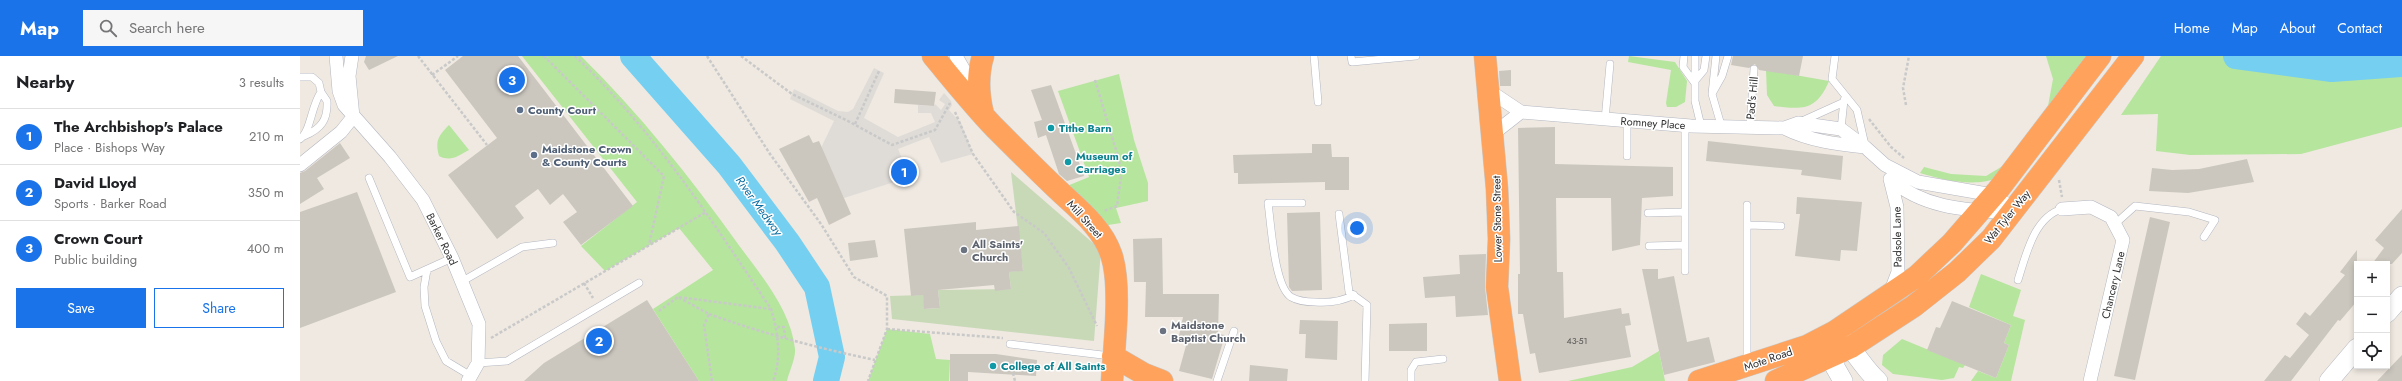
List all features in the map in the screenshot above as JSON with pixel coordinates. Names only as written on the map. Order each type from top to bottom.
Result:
[{"type":"highway","points":[[933,56],[959,89],[981,105]]},
{"type":"highway","points":[[981,105],[978,71],[983,56]]},
{"type":"highway","name":"Lower Stone Street","points":[[1485,56],[1493,134],[1499,239],[1497,287],[1510,381]]},
{"type":"highway","points":[[1834,332],[1916,276],[1934,260],[2100,56]]},
{"type":"highway","name":"Wat Tyler Way","points":[[1843,351],[1914,306],[1957,272],[1991,238],[2133,56]]},
{"type":"highway","name":"Mill Street","points":[[981,105],[1103,236],[1111,254],[1115,272],[1105,355],[1112,381]]},
{"type":"highway","name":"Mote Road","points":[[1699,381],[1806,346],[1834,332]]},
{"type":"highway","name":"Mote Road","points":[[1776,381],[1843,351]]},
{"type":"highway","points":[[1105,355],[1162,381]]},
{"type":"street","name":"Barker Road","points":[[336,56],[339,91],[344,105],[353,117],[390,157],[423,200],[452,258],[479,324],[478,363],[469,378]]},
{"type":"street","points":[[300,165],[311,159],[341,132],[353,117],[349,76],[352,56]]},
{"type":"street","name":"Mill Street","points":[[956,56],[981,105]]},
{"type":"street","name":"Romney Place","points":[[1488,90],[1521,112],[1605,120],[1701,126],[1720,125],[1784,128],[1801,136],[1826,143],[1865,147]]},
{"type":"street","points":[[1493,134],[1521,112]]},
{"type":"street","name":"Romney Place","points":[[1784,128],[1798,123],[1841,130],[1865,147],[1885,165],[1918,182],[1986,197],[2008,205],[2011,213]]},
{"type":"street","name":"Romney Place","points":[[1885,165],[1890,180],[1903,191],[1930,203],[1986,197],[2011,213]]},
{"type":"street","name":"Padsole Lane","points":[[1889,294],[1898,272],[1897,207],[1890,180]]},
{"type":"street","name":"Chancery Lane","points":[[2062,209],[2092,207],[2111,217],[2123,240],[2090,381]]},
{"type":"street","points":[[2390,310],[2402,296]]},
{"type":"street","points":[[1834,332],[1843,351],[1878,381]]},
{"type":"street","points":[[1843,351],[1835,367],[1843,381]]},
{"type":"street","points":[[2329,381],[2354,352]]},
{"type":"lane","points":[[1314,56],[1318,102]]},
{"type":"lane","points":[[1351,56],[1352,62],[1416,56]]},
{"type":"lane","points":[[1684,56],[1683,68],[1694,82]]},
{"type":"lane","points":[[1695,56],[1695,101],[1701,126]]},
{"type":"lane","points":[[1694,82],[1704,70],[1706,56]]},
{"type":"lane","points":[[1716,56],[1712,94],[1720,125]]},
{"type":"lane","points":[[1712,94],[1722,76],[1728,56]]},
{"type":"lane","points":[[1835,56],[1832,79],[1857,110],[1865,147]]},
{"type":"lane","points":[[1605,120],[1610,64]]},
{"type":"lane","name":"Pad's Hill","points":[[1750,126],[1754,69]]},
{"type":"lane","points":[[300,77],[312,77],[319,83],[321,92],[327,101],[324,122],[317,131],[302,138]]},
{"type":"lane","points":[[302,138],[309,125],[314,102],[321,92]]},
{"type":"lane","points":[[1841,130],[1842,103],[1846,95]]},
{"type":"lane","points":[[1798,123],[1842,103]]},
{"type":"lane","points":[[1627,121],[1627,156]]},
{"type":"lane","points":[[1685,125],[1685,271]]},
{"type":"lane","points":[[369,178],[410,277],[452,258]]},
{"type":"lane","points":[[1302,203],[1268,202],[1277,263],[1284,288],[1290,297],[1303,302],[1324,303],[1344,301],[1354,296]]},
{"type":"lane","points":[[1747,204],[1747,366]]},
{"type":"lane","points":[[2115,224],[2135,206],[2189,212],[2215,220],[2204,237]]},
{"type":"lane","points":[[2018,280],[2029,245],[2039,227],[2052,212],[2062,209]]},
{"type":"lane","points":[[1648,213],[1685,212]]},
{"type":"lane","points":[[1339,214],[1349,292],[1367,305],[1365,381]]},
{"type":"lane","points":[[1747,225],[1781,226]]},
{"type":"lane","points":[[461,282],[522,248],[553,243]]},
{"type":"lane","points":[[1649,246],[1685,245]]},
{"type":"lane","points":[[427,270],[424,287],[424,306],[436,341],[446,360],[469,378]]},
{"type":"lane","points":[[478,363],[507,361],[639,283]]},
{"type":"lane","points":[[1217,381],[1234,331]]},
{"type":"lane","points":[[1012,344],[1105,355]]},
{"type":"lane","points":[[1411,381],[1411,370],[1416,362],[1443,359]]},
{"type":"path","points":[[418,56],[487,146]]},
{"type":"path","points":[[432,75],[458,56]]},
{"type":"path","points":[[544,56],[664,176],[648,246]]},
{"type":"path","points":[[575,56],[600,79],[660,148],[706,212],[771,309],[776,327],[778,345],[776,374],[773,381]]},
{"type":"path","points":[[707,56],[770,154],[821,224],[854,277],[887,296],[888,329],[868,381]]},
{"type":"path","points":[[741,56],[792,94],[855,124],[892,145],[935,130],[951,101],[973,154],[1014,212],[1044,232],[1069,268],[1098,328],[1105,355]]},
{"type":"path","points":[[1906,105],[1904,88],[1909,56]]},
{"type":"path","points":[[855,124],[880,71]]},
{"type":"path","points":[[1087,218],[1117,206],[1121,177],[1119,160],[1095,80]]},
{"type":"path","points":[[1872,120],[1891,147],[1909,163]]},
{"type":"path","points":[[478,346],[706,212]]},
{"type":"path","points":[[584,283],[598,307]]},
{"type":"path","points":[[659,311],[678,297],[771,309]]},
{"type":"path","points":[[678,297],[709,314],[785,339],[875,360]]},
{"type":"path","points":[[709,314],[704,325],[712,381]]},
{"type":"path","points":[[776,327],[784,327],[785,339]]},
{"type":"path","points":[[888,329],[1005,338],[1012,344]]},
{"type":"path","points":[[1013,373],[1015,381]]},
{"type":"green space","points":[[522,56],[581,56],[624,100],[664,147],[702,195],[765,280],[788,320],[795,353],[787,381],[699,381],[653,309],[713,270],[679,228],[605,271],[581,246],[637,202]]},
{"type":"green space","points":[[1629,56],[1675,62],[1687,81],[1685,102],[1676,107],[1667,107],[1666,103],[1671,70],[1628,62]]},
{"type":"green space","points":[[2046,56],[2094,56],[1999,177],[1980,182],[1960,182],[1920,173],[1924,167],[1951,174],[1986,176],[2006,164],[2048,106],[2053,79]]},
{"type":"green space","points":[[2161,56],[2402,56],[2402,127],[2301,154],[2190,155],[2156,151],[2158,114],[2121,115]]},
{"type":"green space","points":[[1766,70],[1829,81],[1819,98],[1808,106],[1793,108],[1774,106],[1767,95]]},
{"type":"green space","points":[[1119,74],[1134,140],[1148,183],[1148,201],[1116,208],[1121,223],[1095,227],[1067,186],[1089,177],[1058,91]]},
{"type":"green space","points":[[449,125],[469,150],[454,158],[443,158],[439,156],[437,146],[438,139]]},
{"type":"green space","points":[[1011,172],[1101,250],[1094,341],[892,319],[890,296],[923,295],[925,309],[940,308],[938,290],[1011,289],[1009,272],[1023,270]]},
{"type":"green space","points":[[1981,274],[2021,290],[2013,316],[2025,320],[2011,381],[1971,381],[1978,371],[1996,378],[2009,345],[2004,343],[2011,325],[1969,307]]},
{"type":"green space","points":[[887,329],[930,334],[936,359],[950,360],[949,381],[868,381]]},
{"type":"green space","points":[[1902,339],[1965,365],[1963,368],[1959,367],[1954,378],[1942,380],[1893,374],[1882,365],[1883,355]]},
{"type":"green space","points":[[1659,351],[1665,381],[1568,381],[1632,367]]},
{"type":"shaded area","points":[[874,68],[884,73],[864,118],[898,137],[935,122],[931,113],[918,113],[918,105],[934,106],[935,104],[941,110],[945,104],[939,100],[944,93],[951,101],[952,105],[949,110],[961,123],[973,154],[941,163],[929,137],[898,149],[910,177],[844,198],[821,148],[834,121],[790,99],[794,89],[838,111],[848,112],[853,109]]},
{"type":"building","points":[[366,56],[398,56],[369,70],[364,62]]},
{"type":"building","name":"Maidstone Crown & County Courts","points":[[463,56],[518,56],[633,206],[581,245],[563,222],[577,212],[563,194],[550,205],[538,189],[515,206],[524,218],[497,239],[448,175],[497,138],[445,70]]},
{"type":"building","points":[[1733,56],[1803,56],[1799,76],[1759,70],[1755,64],[1749,68],[1731,65]]},
{"type":"building","points":[[1511,70],[1511,86],[1500,86],[1499,71]]},
{"type":"building","name":"Tithe Barn","points":[[1051,85],[1084,176],[1067,181],[1059,174],[1046,135],[1038,138],[1034,122],[1042,120],[1031,90]]},
{"type":"building","points":[[895,89],[936,92],[934,106],[894,103]]},
{"type":"building","points":[[1555,127],[1555,164],[1673,167],[1673,196],[1642,198],[1640,245],[1612,251],[1611,198],[1556,198],[1557,272],[1563,272],[1564,318],[1621,308],[1622,314],[1629,313],[1631,325],[1625,326],[1631,357],[1539,373],[1535,353],[1530,354],[1523,314],[1518,314],[1518,274],[1520,274],[1518,128]]},
{"type":"building","points":[[809,135],[813,143],[819,141],[851,214],[829,225],[817,198],[809,202],[779,149]]},
{"type":"building","points":[[1708,141],[1843,156],[1841,180],[1801,175],[1802,170],[1706,161]]},
{"type":"building","points":[[340,143],[350,158],[317,178],[324,189],[300,204],[300,173],[305,171]]},
{"type":"building","points":[[1312,144],[1331,144],[1332,157],[1349,157],[1349,190],[1325,190],[1325,182],[1238,184],[1238,173],[1234,173],[1233,155],[1312,153]]},
{"type":"building","points":[[2247,159],[2254,182],[2188,193],[2149,191],[2152,168],[2172,170],[2199,169]]},
{"type":"building","points":[[357,192],[396,292],[300,328],[300,212]]},
{"type":"building","points":[[1797,197],[1862,202],[1857,251],[1841,250],[1840,261],[1795,256],[1800,214],[1796,214]]},
{"type":"building","points":[[2402,209],[2402,253],[2392,264],[2390,264],[2390,261],[2374,261],[2384,248],[2375,240]]},
{"type":"building","points":[[1320,212],[1322,290],[1292,291],[1289,287],[1287,213]]},
{"type":"building","points":[[2150,217],[2170,222],[2135,380],[2114,376]]},
{"type":"building","name":"All Saints' Church","points":[[976,222],[976,230],[1019,226],[1023,271],[1009,272],[1011,289],[995,291],[994,285],[938,290],[940,308],[924,309],[923,295],[911,296],[904,229]]},
{"type":"building","points":[[1162,238],[1163,294],[1219,294],[1218,334],[1225,335],[1212,379],[1179,371],[1187,342],[1178,340],[1183,317],[1145,317],[1146,282],[1134,282],[1133,239]]},
{"type":"building","points":[[875,240],[878,257],[850,261],[848,243]]},
{"type":"building","points":[[2357,250],[2357,261],[2354,261],[2354,305],[2340,321],[2338,320],[2291,381],[2264,381],[2285,355],[2290,358],[2309,335],[2296,324],[2305,312],[2310,316],[2345,275],[2340,272]]},
{"type":"building","points":[[1486,254],[1485,287],[1488,315],[1456,317],[1455,296],[1425,298],[1423,277],[1460,274],[1459,255]]},
{"type":"building","points":[[1642,269],[1658,269],[1658,279],[1674,276],[1687,342],[1709,337],[1715,362],[1664,375]]},
{"type":"building","points":[[647,300],[699,381],[524,381],[544,363]]},
{"type":"building","points":[[1952,301],[2011,325],[2004,343],[2009,345],[1996,378],[1927,350],[1936,327],[1940,328]]},
{"type":"building","points":[[1300,320],[1338,321],[1337,360],[1305,358],[1306,334],[1299,334]]},
{"type":"building","points":[[1427,323],[1427,351],[1389,351],[1389,324]]},
{"type":"building","name":"College of All Saints","points":[[950,354],[996,354],[1037,360],[1036,376],[968,372],[968,381],[950,381]]},
{"type":"building","points":[[2402,355],[2402,381],[2377,381],[2390,369]]},
{"type":"building","points":[[1250,365],[1288,369],[1287,381],[1249,381]]},
{"type":"waterway","name":"River Medway","points":[[633,56],[729,165],[787,242],[817,287],[832,357],[826,381]]},
{"type":"waterway","points":[[2236,56],[2332,69],[2402,64]]},
{"type":"place","name":"Crown Court","points":[[512,80]]},
{"type":"place","name":"County Court","points":[[520,110]]},
{"type":"place","name":"Tithe Barn","points":[[1051,128]]},
{"type":"place","name":"Maidstone Crown & County Courts","points":[[534,155]]},
{"type":"place","name":"Museum of Carriages","points":[[1068,162]]},
{"type":"place","name":"The Archbishop's Palace","points":[[904,172]]},
{"type":"place","name":"All Saints' Church","points":[[964,250]]},
{"type":"place","name":"Maidstone Baptist Church","points":[[1163,331]]},
{"type":"place","name":"David Lloyd","points":[[599,341]]},
{"type":"place","name":"College of All Saints","points":[[993,366]]}]
